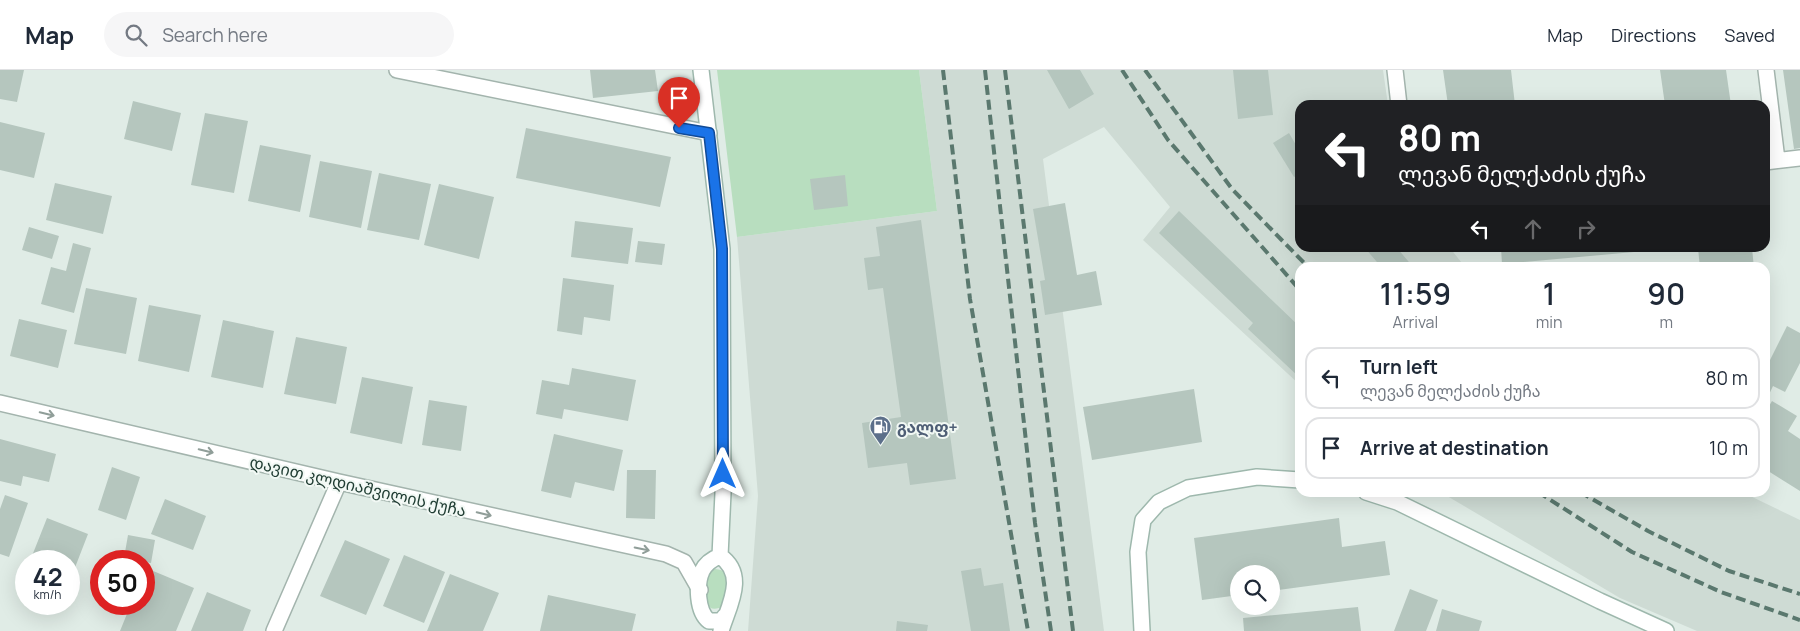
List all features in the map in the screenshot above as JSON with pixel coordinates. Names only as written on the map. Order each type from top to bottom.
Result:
[{"type":"street","points":[[397,70],[709,133]]},
{"type":"street","points":[[701,70],[722,249],[723,493],[720,556]]},
{"type":"street","points":[[1395,70],[1398,100]]},
{"type":"street","points":[[1766,70],[1768,100]]},
{"type":"street","points":[[1770,143],[1771,161],[1800,158]]},
{"type":"street","name":"დავით კლდიაშვილის ქუჩა","points":[[0,403],[339,482],[666,554],[684,562],[700,590]]},
{"type":"street","points":[[1142,631],[1138,552],[1143,520],[1159,502],[1188,488],[1257,477],[1295,480]]},
{"type":"street","points":[[274,631],[339,482]]},
{"type":"street","points":[[1382,497],[1397,502],[1666,631]]},
{"type":"street","points":[[707,631],[700,605],[699,582],[702,571],[708,562],[720,556]]},
{"type":"street","points":[[702,614],[710,621],[721,621],[723,624],[733,598],[733,570],[728,561],[720,556]]},
{"type":"shaded area","points":[[919,70],[1383,70],[1387,100],[1295,100],[1295,252],[1453,252],[1461,262],[1295,262],[1295,380],[1143,240],[1170,207],[1104,127],[1043,159],[1104,631],[748,631],[758,496],[737,237],[937,211]]},
{"type":"shaded area","points":[[1449,497],[1752,497],[1800,520],[1800,631],[1697,631],[1620,598]]},
{"type":"green space","points":[[717,70],[919,70],[937,211],[737,237]]},
{"type":"green space","points":[[715,569],[725,573],[728,583],[724,606],[713,609],[707,605],[706,601],[705,577]]},
{"type":"building","points":[[0,70],[24,70],[17,102],[0,99]]},
{"type":"building","points":[[590,70],[655,70],[658,91],[593,98]]},
{"type":"building","points":[[1047,70],[1080,70],[1094,94],[1069,109]]},
{"type":"building","points":[[1233,70],[1268,70],[1273,115],[1238,119]]},
{"type":"building","points":[[1443,70],[1511,70],[1514,100],[1447,100]]},
{"type":"building","points":[[1660,70],[1726,70],[1730,100],[1664,100]]},
{"type":"building","points":[[1783,70],[1800,70],[1800,148],[1794,149]]},
{"type":"building","points":[[133,101],[181,113],[172,151],[124,139]]},
{"type":"building","points":[[205,113],[248,121],[234,193],[191,185]]},
{"type":"building","points":[[0,122],[45,133],[34,178],[0,170]]},
{"type":"building","points":[[526,128],[671,157],[660,207],[516,178]]},
{"type":"building","points":[[1289,133],[1295,143],[1295,176],[1294,177],[1273,143]]},
{"type":"building","points":[[260,145],[311,155],[300,212],[248,201]]},
{"type":"building","points":[[320,161],[372,171],[361,228],[309,217]]},
{"type":"building","points":[[379,173],[431,184],[419,240],[367,230]]},
{"type":"building","points":[[845,175],[848,206],[814,210],[810,179]]},
{"type":"building","points":[[55,183],[112,196],[103,234],[46,220]]},
{"type":"building","points":[[439,184],[494,197],[479,259],[424,245]]},
{"type":"building","points":[[1065,203],[1077,275],[1096,271],[1102,305],[1045,315],[1040,281],[1045,280],[1033,209]]},
{"type":"building","points":[[1179,211],[1295,322],[1295,373],[1248,329],[1253,323],[1159,233]]},
{"type":"building","points":[[921,220],[956,479],[910,485],[907,463],[868,468],[862,423],[901,417],[883,288],[868,290],[864,258],[880,256],[876,227]]},
{"type":"building","points":[[575,221],[633,228],[628,264],[571,257]]},
{"type":"building","points":[[29,227],[59,236],[52,259],[22,250]]},
{"type":"building","points":[[638,241],[665,244],[662,265],[635,262]]},
{"type":"building","points":[[73,243],[91,248],[74,313],[41,304],[51,267],[66,271]]},
{"type":"building","points":[[1368,252],[1400,252],[1409,262],[1377,262]]},
{"type":"building","points":[[1501,252],[1634,252],[1524,262],[1502,262]]},
{"type":"building","points":[[1698,252],[1752,252],[1753,262],[1699,262]]},
{"type":"building","points":[[563,278],[614,285],[610,321],[584,317],[582,335],[557,331]]},
{"type":"building","points":[[86,288],[137,298],[126,354],[74,344]]},
{"type":"building","points":[[149,305],[201,315],[189,372],[138,361]]},
{"type":"building","points":[[19,319],[67,330],[58,368],[10,356]]},
{"type":"building","points":[[223,320],[274,331],[263,388],[211,377]]},
{"type":"building","points":[[1787,326],[1800,333],[1800,363],[1785,392],[1773,386],[1770,392],[1770,360]]},
{"type":"building","points":[[296,337],[347,347],[336,404],[284,394]]},
{"type":"building","points":[[572,368],[636,380],[628,421],[564,409],[562,419],[536,414],[542,380],[569,385]]},
{"type":"building","points":[[362,377],[413,387],[402,444],[350,433]]},
{"type":"building","points":[[1194,389],[1202,442],[1092,460],[1083,407]]},
{"type":"building","points":[[429,400],[467,406],[461,451],[422,445]]},
{"type":"building","points":[[1772,401],[1797,416],[1788,431],[1800,439],[1800,491],[1770,472],[1770,404]]},
{"type":"building","points":[[554,434],[623,450],[614,491],[575,482],[571,498],[541,491]]},
{"type":"building","points":[[0,439],[56,454],[49,482],[23,476],[21,486],[0,481]]},
{"type":"building","points":[[112,467],[140,477],[126,520],[98,510]]},
{"type":"building","points":[[627,470],[656,470],[655,519],[626,518]]},
{"type":"building","points":[[5,495],[28,503],[9,557],[0,554],[0,509]]},
{"type":"building","points":[[165,499],[206,516],[193,550],[151,534]]},
{"type":"building","points":[[47,518],[88,534],[80,555],[80,550],[34,550]]},
{"type":"building","points":[[1339,518],[1342,547],[1385,541],[1390,575],[1280,590],[1280,565],[1230,565],[1230,596],[1202,600],[1194,538]]},
{"type":"building","points":[[128,535],[155,540],[153,550],[125,550]]},
{"type":"building","points":[[345,540],[390,559],[366,615],[320,596]]},
{"type":"building","points":[[404,555],[445,572],[424,623],[383,606]]},
{"type":"building","points":[[981,568],[984,586],[1003,583],[1010,631],[971,631],[961,571]]},
{"type":"building","points":[[155,572],[194,588],[176,631],[120,631],[127,615],[155,615]]},
{"type":"building","points":[[450,574],[499,593],[483,631],[427,631]]},
{"type":"building","points":[[1410,589],[1438,600],[1426,631],[1394,631]]},
{"type":"building","points":[[207,592],[251,610],[243,631],[191,631]]},
{"type":"building","points":[[548,595],[636,614],[632,631],[540,631]]},
{"type":"building","points":[[1358,607],[1361,631],[1244,631],[1243,618]]},
{"type":"building","points":[[1442,609],[1482,621],[1479,631],[1436,631]]},
{"type":"building","points":[[897,621],[928,625],[927,631],[896,631]]},
{"type":"railway","points":[[943,70],[970,299],[1028,631]]},
{"type":"railway","points":[[985,70],[1035,523],[1051,631]]},
{"type":"railway","points":[[1005,70],[1073,631]]},
{"type":"railway","points":[[1122,70],[1168,140],[1295,284]]},
{"type":"railway","points":[[1145,70],[1232,189],[1303,262]]},
{"type":"railway","points":[[1546,497],[1632,552],[1721,592],[1800,620]]},
{"type":"railway","points":[[1589,497],[1648,531],[1729,571],[1800,594]]},
{"type":"place","name":"გალფ+","points":[[881,446]]},
{"type":"route","points":[[679,128],[709,133],[722,249],[723,474]]}]
